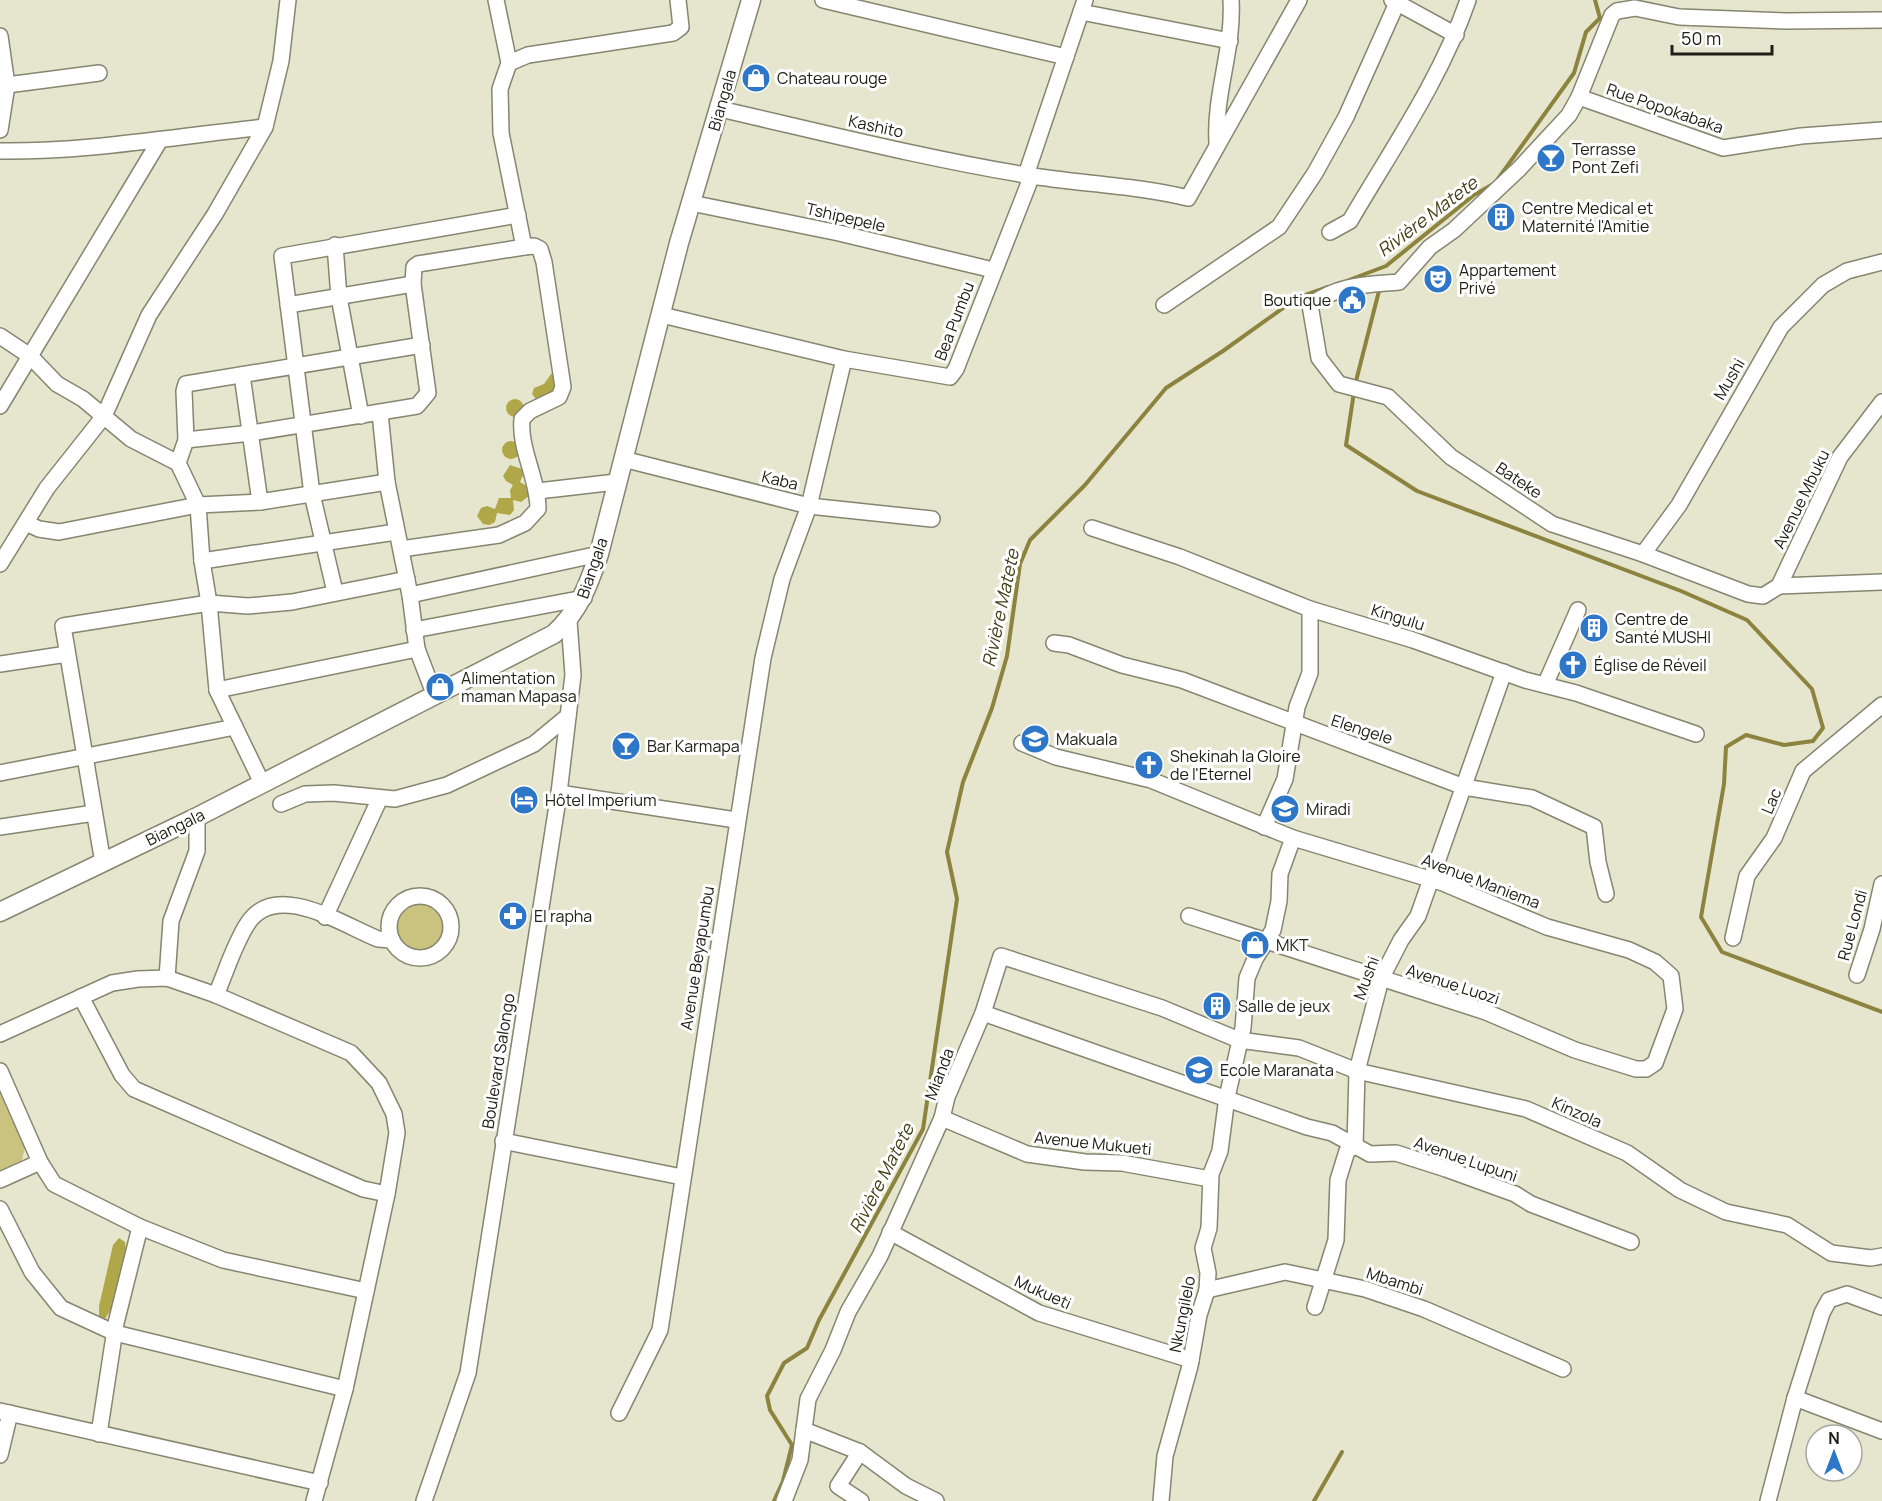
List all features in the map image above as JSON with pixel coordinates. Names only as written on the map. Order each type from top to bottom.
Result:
[{"type":"street","points":[[0,564],[47,488],[104,416],[149,315],[215,214],[265,127],[281,62],[288,0]]},
{"type":"street","points":[[496,0],[508,63],[500,89],[501,133],[524,247]]},
{"type":"street","points":[[508,63],[528,55],[673,33],[681,27],[678,0]]},
{"type":"street","name":"Biangala","points":[[0,912],[197,817],[435,696],[554,634],[569,621],[584,598],[599,554],[616,482],[691,203],[751,0]]},
{"type":"street","points":[[823,0],[1066,57]]},
{"type":"street","points":[[1217,143],[1218,109],[1230,41],[1231,0]]},
{"type":"street","points":[[1217,143],[1299,0]]},
{"type":"street","points":[[1330,232],[1350,221],[1430,85],[1456,35],[1468,0]]},
{"type":"street","points":[[1164,305],[1279,227],[1315,173],[1346,117],[1394,1],[1456,35]]},
{"type":"street","points":[[1083,6],[1230,41]]},
{"type":"street","name":"Bea Pumbu","points":[[662,315],[844,359],[950,377],[956,369],[1029,183],[1026,175],[1083,6]]},
{"type":"street","points":[[1579,98],[1612,15],[1624,9],[1691,18],[1786,21],[1882,20]]},
{"type":"street","points":[[0,36],[7,85],[0,130]]},
{"type":"street","points":[[7,85],[99,72]]},
{"type":"street","name":"Rue Popokabaka","points":[[1579,98],[1723,148],[1801,135],[1882,130]]},
{"type":"street","name":"Bateke","points":[[1579,98],[1569,115],[1519,169],[1454,230],[1431,247],[1399,282],[1349,286],[1328,292],[1310,305],[1319,358],[1339,384],[1388,398],[1451,457],[1552,524],[1643,554],[1748,594],[1763,596],[1779,586],[1882,582]]},
{"type":"street","name":"Kashito","points":[[720,109],[882,146],[1026,175],[1154,190],[1188,198],[1217,143]]},
{"type":"street","points":[[0,151],[32,151],[160,140],[202,132],[265,127]]},
{"type":"street","points":[[0,406],[160,140]]},
{"type":"street","name":"Tshipepele","points":[[691,203],[839,233],[993,270]]},
{"type":"street","points":[[336,592],[312,494],[282,256],[518,215]]},
{"type":"street","points":[[335,245],[339,297],[361,416]]},
{"type":"street","points":[[186,440],[251,434],[408,409],[423,401],[428,393],[413,285],[413,271],[418,264],[524,247],[534,246],[540,249],[544,262],[563,387],[559,397],[530,411],[522,419],[521,432],[538,490],[538,509],[525,524],[499,534],[401,549]]},
{"type":"street","name":"Mushi","points":[[1643,554],[1679,505],[1781,327],[1823,285],[1847,271],[1882,262]]},
{"type":"street","points":[[288,305],[413,285]]},
{"type":"street","points":[[0,336],[30,356],[57,384],[104,416],[131,439],[178,463],[198,505],[217,690],[262,783]]},
{"type":"street","points":[[178,463],[186,440],[186,384],[422,345]]},
{"type":"street","name":"Avenue Beyapumbu","points":[[620,1413],[660,1330],[736,820],[763,658],[782,579],[809,506],[844,359]]},
{"type":"street","points":[[242,375],[260,502]]},
{"type":"street","name":"Avenue Mbuku","points":[[1779,586],[1840,457],[1882,402]]},
{"type":"street","points":[[380,413],[387,482],[410,595],[417,649],[435,696]]},
{"type":"street","name":"Kaba","points":[[623,459],[809,506],[932,519]]},
{"type":"street","points":[[26,523],[39,530],[59,532],[198,505],[260,502],[387,482]]},
{"type":"street","points":[[538,490],[616,482]]},
{"type":"street","name":"Kingulu","points":[[1092,528],[1180,557],[1310,609],[1413,640],[1696,734]]},
{"type":"street","points":[[202,561],[396,532]]},
{"type":"street","points":[[410,595],[599,554]]},
{"type":"street","points":[[103,863],[63,626],[209,603],[248,606],[292,602],[407,579]]},
{"type":"street","points":[[414,630],[584,598]]},
{"type":"street","points":[[1264,827],[1285,779],[1297,706],[1310,673],[1310,609]]},
{"type":"street","points":[[1545,685],[1578,610]]},
{"type":"street","name":"Boulevard Salongo","points":[[424,1501],[468,1372],[559,793],[573,675],[569,621]]},
{"type":"street","name":"Elengele","points":[[1053,643],[1069,645],[1122,664],[1173,677],[1295,725],[1401,760],[1464,787],[1522,794],[1594,827],[1598,862],[1606,894]]},
{"type":"street","points":[[217,690],[417,649]]},
{"type":"street","points":[[0,664],[67,654]]},
{"type":"street","name":"Mushi","points":[[1315,1307],[1336,1240],[1338,1180],[1347,1151],[1355,1146],[1358,1071],[1381,979],[1401,940],[1418,916],[1429,879],[1504,672]]},
{"type":"street","name":"Lac","points":[[1733,938],[1747,876],[1774,838],[1803,771],[1882,705]]},
{"type":"street","points":[[281,804],[305,794],[334,793],[395,799],[447,785],[534,744],[568,716]]},
{"type":"street","points":[[0,773],[235,727]]},
{"type":"street","name":"Avenue Maniema","points":[[1022,743],[1056,757],[1151,780],[1293,838],[1429,879],[1547,927],[1629,950],[1656,962],[1671,976],[1676,1009],[1655,1063],[1646,1069],[1636,1070]]},
{"type":"street","points":[[559,793],[736,820]]},
{"type":"street","points":[[325,917],[380,798]]},
{"type":"street","points":[[0,827],[94,813]]},
{"type":"street","points":[[167,978],[171,921],[197,851],[197,817]]},
{"type":"street","name":"Nkungilelo","points":[[1161,1501],[1165,1456],[1191,1360],[1199,1315],[1208,1290],[1208,1273],[1203,1248],[1209,1228],[1210,1179],[1213,1164],[1220,1151],[1227,1097],[1243,1028],[1247,978],[1276,916],[1280,874],[1293,838]]},
{"type":"street","name":"Rue Londi","points":[[1857,975],[1872,929],[1882,884]]},
{"type":"street","points":[[419,896],[431,898],[441,905],[448,915],[451,926],[449,938],[443,948],[433,955],[421,958],[409,956],[399,950],[392,940],[389,928],[391,916],[397,906],[407,899],[419,896]]},
{"type":"street","points":[[216,995],[248,923],[260,910],[285,903],[301,906],[378,939],[392,940]]},
{"type":"street","name":"Avenue Luozi","points":[[1189,916],[1486,1012],[1575,1050],[1636,1070]]},
{"type":"street","name":"Mianda","points":[[784,1501],[800,1460],[808,1399],[848,1312],[880,1256],[942,1118],[947,1097],[983,1013],[1001,956],[1162,1008],[1239,1040]]},
{"type":"street","points":[[0,1034],[112,984],[138,979],[167,978],[216,995],[351,1053],[368,1068],[388,1098],[394,1114],[397,1133],[387,1194],[345,1389],[314,1501]]},
{"type":"street","points":[[81,997],[122,1076],[134,1089],[363,1189],[387,1194]]},
{"type":"street","name":"Avenue Lupuni","points":[[983,1013],[1307,1127],[1332,1133],[1370,1154],[1396,1154],[1446,1168],[1515,1194],[1531,1204],[1631,1242]]},
{"type":"street","name":"Kinzola","points":[[1239,1040],[1299,1048],[1358,1071],[1526,1109],[1627,1153],[1680,1190],[1726,1212],[1787,1225],[1832,1253],[1871,1258],[1882,1256]]},
{"type":"street","points":[[0,1071],[40,1162],[54,1184],[140,1227],[223,1260],[366,1291]]},
{"type":"street","name":"Avenue Mukueti","points":[[942,1118],[983,1137],[1040,1157],[1122,1163],[1210,1179]]},
{"type":"street","points":[[503,1141],[682,1177]]},
{"type":"street","points":[[0,1180],[40,1162]]},
{"type":"street","points":[[0,1209],[32,1272],[61,1308],[115,1333],[345,1389]]},
{"type":"street","points":[[99,1434],[115,1333],[140,1227]]},
{"type":"street","name":"Mukueti","points":[[890,1232],[1039,1313],[1191,1360]]},
{"type":"street","name":"Mbambi","points":[[1208,1290],[1285,1272],[1365,1289],[1424,1309],[1563,1370]]},
{"type":"street","points":[[1768,1501],[1795,1398],[1822,1313],[1829,1300],[1847,1294],[1882,1307]]},
{"type":"street","points":[[1795,1398],[1882,1431]]},
{"type":"street","points":[[0,1455],[5,1412],[320,1483]]},
{"type":"street","points":[[804,1430],[860,1452],[906,1486],[936,1501]]},
{"type":"street","points":[[860,1452],[838,1485],[861,1501]]},
{"type":"shaded area","points":[[551,374],[554,374],[564,384],[538,402],[532,394],[534,388],[544,384]]},
{"type":"shaded area","points":[[511,399],[519,399],[524,404],[522,415],[511,417],[506,412],[506,404]]},
{"type":"shaded area","points":[[507,441],[515,441],[520,446],[518,457],[507,459],[502,454],[502,446]]},
{"type":"shaded area","points":[[510,465],[522,469],[523,475],[520,482],[528,487],[529,496],[521,502],[513,500],[514,510],[510,515],[497,513],[495,522],[489,525],[483,524],[477,516],[481,508],[487,506],[495,509],[499,498],[511,498],[510,490],[513,485],[503,476]]},
{"type":"shaded area","points":[[415,903],[425,903],[440,913],[444,927],[443,936],[434,947],[425,951],[415,951],[400,941],[396,932],[396,922],[406,907]]},
{"type":"shaded area","points":[[0,1092],[26,1144],[22,1160],[0,1171]]},
{"type":"shaded area","points":[[119,1238],[125,1242],[126,1250],[111,1309],[105,1319],[99,1318],[99,1306],[113,1245]]},
{"type":"waterway","name":"Rivière Matete","points":[[1349,280],[1386,266],[1474,195],[1495,183],[1574,73],[1586,32],[1600,18],[1595,0]]},
{"type":"waterway","name":"Rivière Matete","points":[[774,1501],[783,1481],[792,1445],[770,1410],[767,1396],[784,1363],[807,1348],[819,1320],[923,1129],[957,899],[947,852],[963,782],[992,708],[1007,656],[1020,564],[1030,540],[1085,485],[1166,388],[1297,298],[1328,287]]},
{"type":"waterway","points":[[1355,385],[1380,287]]},
{"type":"waterway","points":[[1354,392],[1346,445],[1417,491],[1681,591],[1747,620],[1812,689],[1823,728],[1813,741],[1784,745],[1746,735],[1726,747],[1724,784],[1701,917],[1722,952],[1882,1012]]},
{"type":"waterway","points":[[1314,1501],[1342,1452]]},
{"type":"place","name":"Chateau rouge","points":[[756,78]]},
{"type":"place","name":"Terrasse Pont Zefi","points":[[1551,158]]},
{"type":"place","name":"Centre Medical et Maternité l'Amitie","points":[[1501,217]]},
{"type":"place","name":"Appartement Privé","points":[[1438,279]]},
{"type":"place","name":"Boutique","points":[[1352,300]]},
{"type":"place","name":"Centre de Santé MUSHI","points":[[1594,628]]},
{"type":"place","name":"Église de Réveil","points":[[1573,665]]},
{"type":"place","name":"Alimentation maman Mapasa","points":[[440,687]]},
{"type":"place","name":"Makuala","points":[[1035,739]]},
{"type":"place","name":"Bar Karmapa","points":[[626,746]]},
{"type":"place","name":"Shekinah la Gloire de l'Eternel","points":[[1149,765]]},
{"type":"place","name":"Hôtel Imperium","points":[[524,800]]},
{"type":"place","name":"Miradi","points":[[1285,809]]},
{"type":"place","name":"El rapha","points":[[513,916]]},
{"type":"place","name":"MKT","points":[[1255,945]]},
{"type":"place","name":"Salle de jeux","points":[[1217,1006]]},
{"type":"place","name":"Ecole Maranata","points":[[1199,1070]]}]
